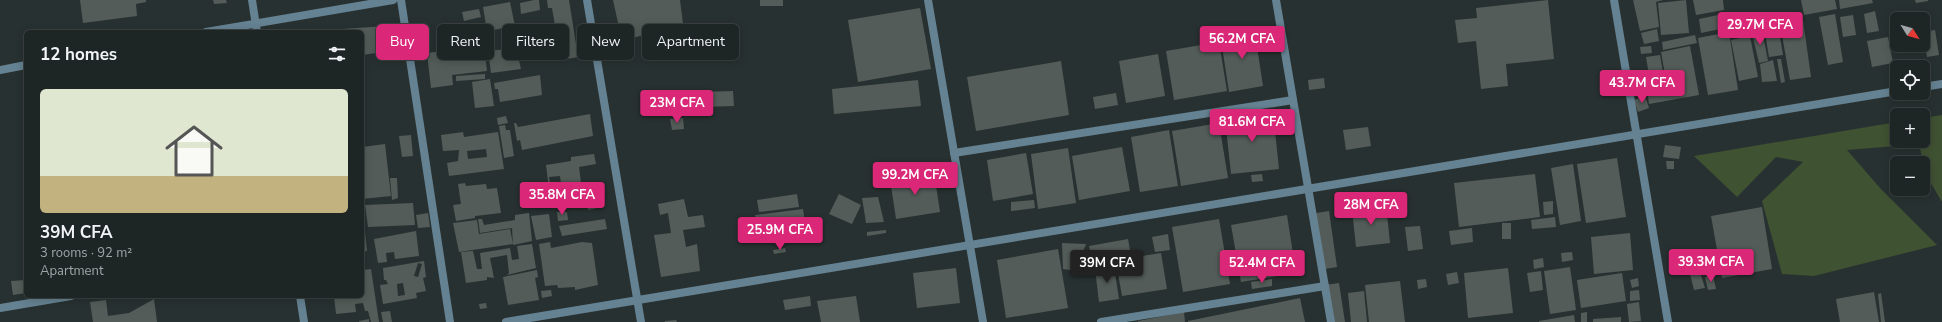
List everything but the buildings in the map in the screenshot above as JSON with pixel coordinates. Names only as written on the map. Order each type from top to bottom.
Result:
[{"type":"street","points":[[252,0],[257,30]]},
{"type":"street","points":[[217,30],[393,0]]},
{"type":"street","points":[[401,0],[450,322]]},
{"type":"street","points":[[587,0],[641,322]]},
{"type":"street","points":[[928,0],[983,322]]},
{"type":"street","points":[[1276,0],[1331,322]]},
{"type":"street","points":[[1614,0],[1668,322]]},
{"type":"street","points":[[0,70],[24,65]]},
{"type":"street","points":[[1930,86],[1942,84]]},
{"type":"street","points":[[506,322],[1890,92]]},
{"type":"street","points":[[954,153],[1293,100]]},
{"type":"street","points":[[1101,322],[1325,286]]},
{"type":"street","points":[[0,308],[59,298]]},
{"type":"street","points":[[300,298],[304,322]]},
{"type":"green space","points":[[1942,115],[1942,202],[1930,182],[1930,156],[1922,156],[1920,148],[1930,148],[1930,117]]},
{"type":"green space","points":[[1890,123],[1890,146],[1847,150],[1880,188],[1937,245],[1814,276],[1782,274],[1762,201],[1803,162],[1776,157],[1737,197],[1694,156]]}]
